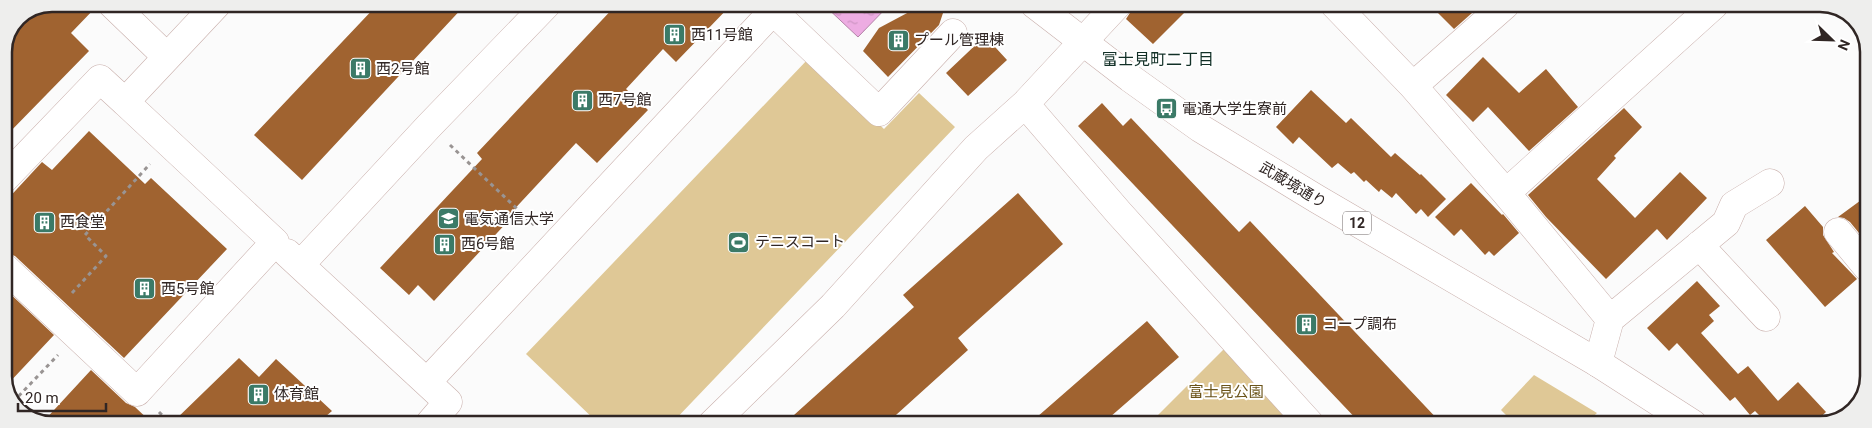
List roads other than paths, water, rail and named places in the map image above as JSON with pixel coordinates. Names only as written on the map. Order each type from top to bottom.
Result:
[{"type":"street","points":[[120,12],[167,57]]},
{"type":"street","points":[[125,102],[209,12]]},
{"type":"street","points":[[300,265],[429,126],[540,12]]},
{"type":"street","points":[[427,382],[766,12]]},
{"type":"street","points":[[774,12],[879,112],[953,32]]},
{"type":"street","name":"武蔵境通り","points":[[1044,12],[1200,128],[1316,199],[1598,363],[1680,416]]},
{"type":"street","points":[[720,416],[833,306],[976,148],[1025,104],[1110,12]]},
{"type":"street","points":[[1342,12],[1413,86],[1506,193],[1610,319]]},
{"type":"street","points":[[1413,86],[1497,12]]},
{"type":"street","points":[[1506,193],[1706,12]]},
{"type":"street","points":[[12,170],[100,79],[448,402],[437,416]]},
{"type":"street","points":[[1025,104],[1119,212],[1303,416]]},
{"type":"street","points":[[1598,363],[1610,319],[1726,223],[1734,205],[1770,182]]},
{"type":"street","points":[[1838,232],[1860,257]]},
{"type":"street","points":[[13,275],[138,392],[275,242]]},
{"type":"street","points":[[1699,245],[1766,317]]},
{"type":"water","points":[[831,12],[882,12],[858,37]]},
{"type":"place","name":"西11号館","points":[[675,35]]},
{"type":"place","name":"プール管理棟","points":[[898,40]]},
{"type":"place","name":"西2号館","points":[[360,69]]},
{"type":"place","name":"西7号館","points":[[582,100]]},
{"type":"place","name":"電通大学生寮前","points":[[1166,109]]},
{"type":"place","name":"電気通信大学","points":[[448,219]]},
{"type":"place","name":"西食堂","points":[[44,222]]},
{"type":"place","name":"テニスコート","points":[[739,242]]},
{"type":"place","name":"西6号館","points":[[445,244]]},
{"type":"place","name":"西5号館","points":[[145,289]]},
{"type":"place","name":"コープ調布","points":[[1307,324]]},
{"type":"place","name":"体育館","points":[[258,394]]},
{"type":"district","name":"富士見町二丁目","points":[[1158,59]]},
{"type":"park label","name":"富士見公園","points":[[1226,392]]}]
